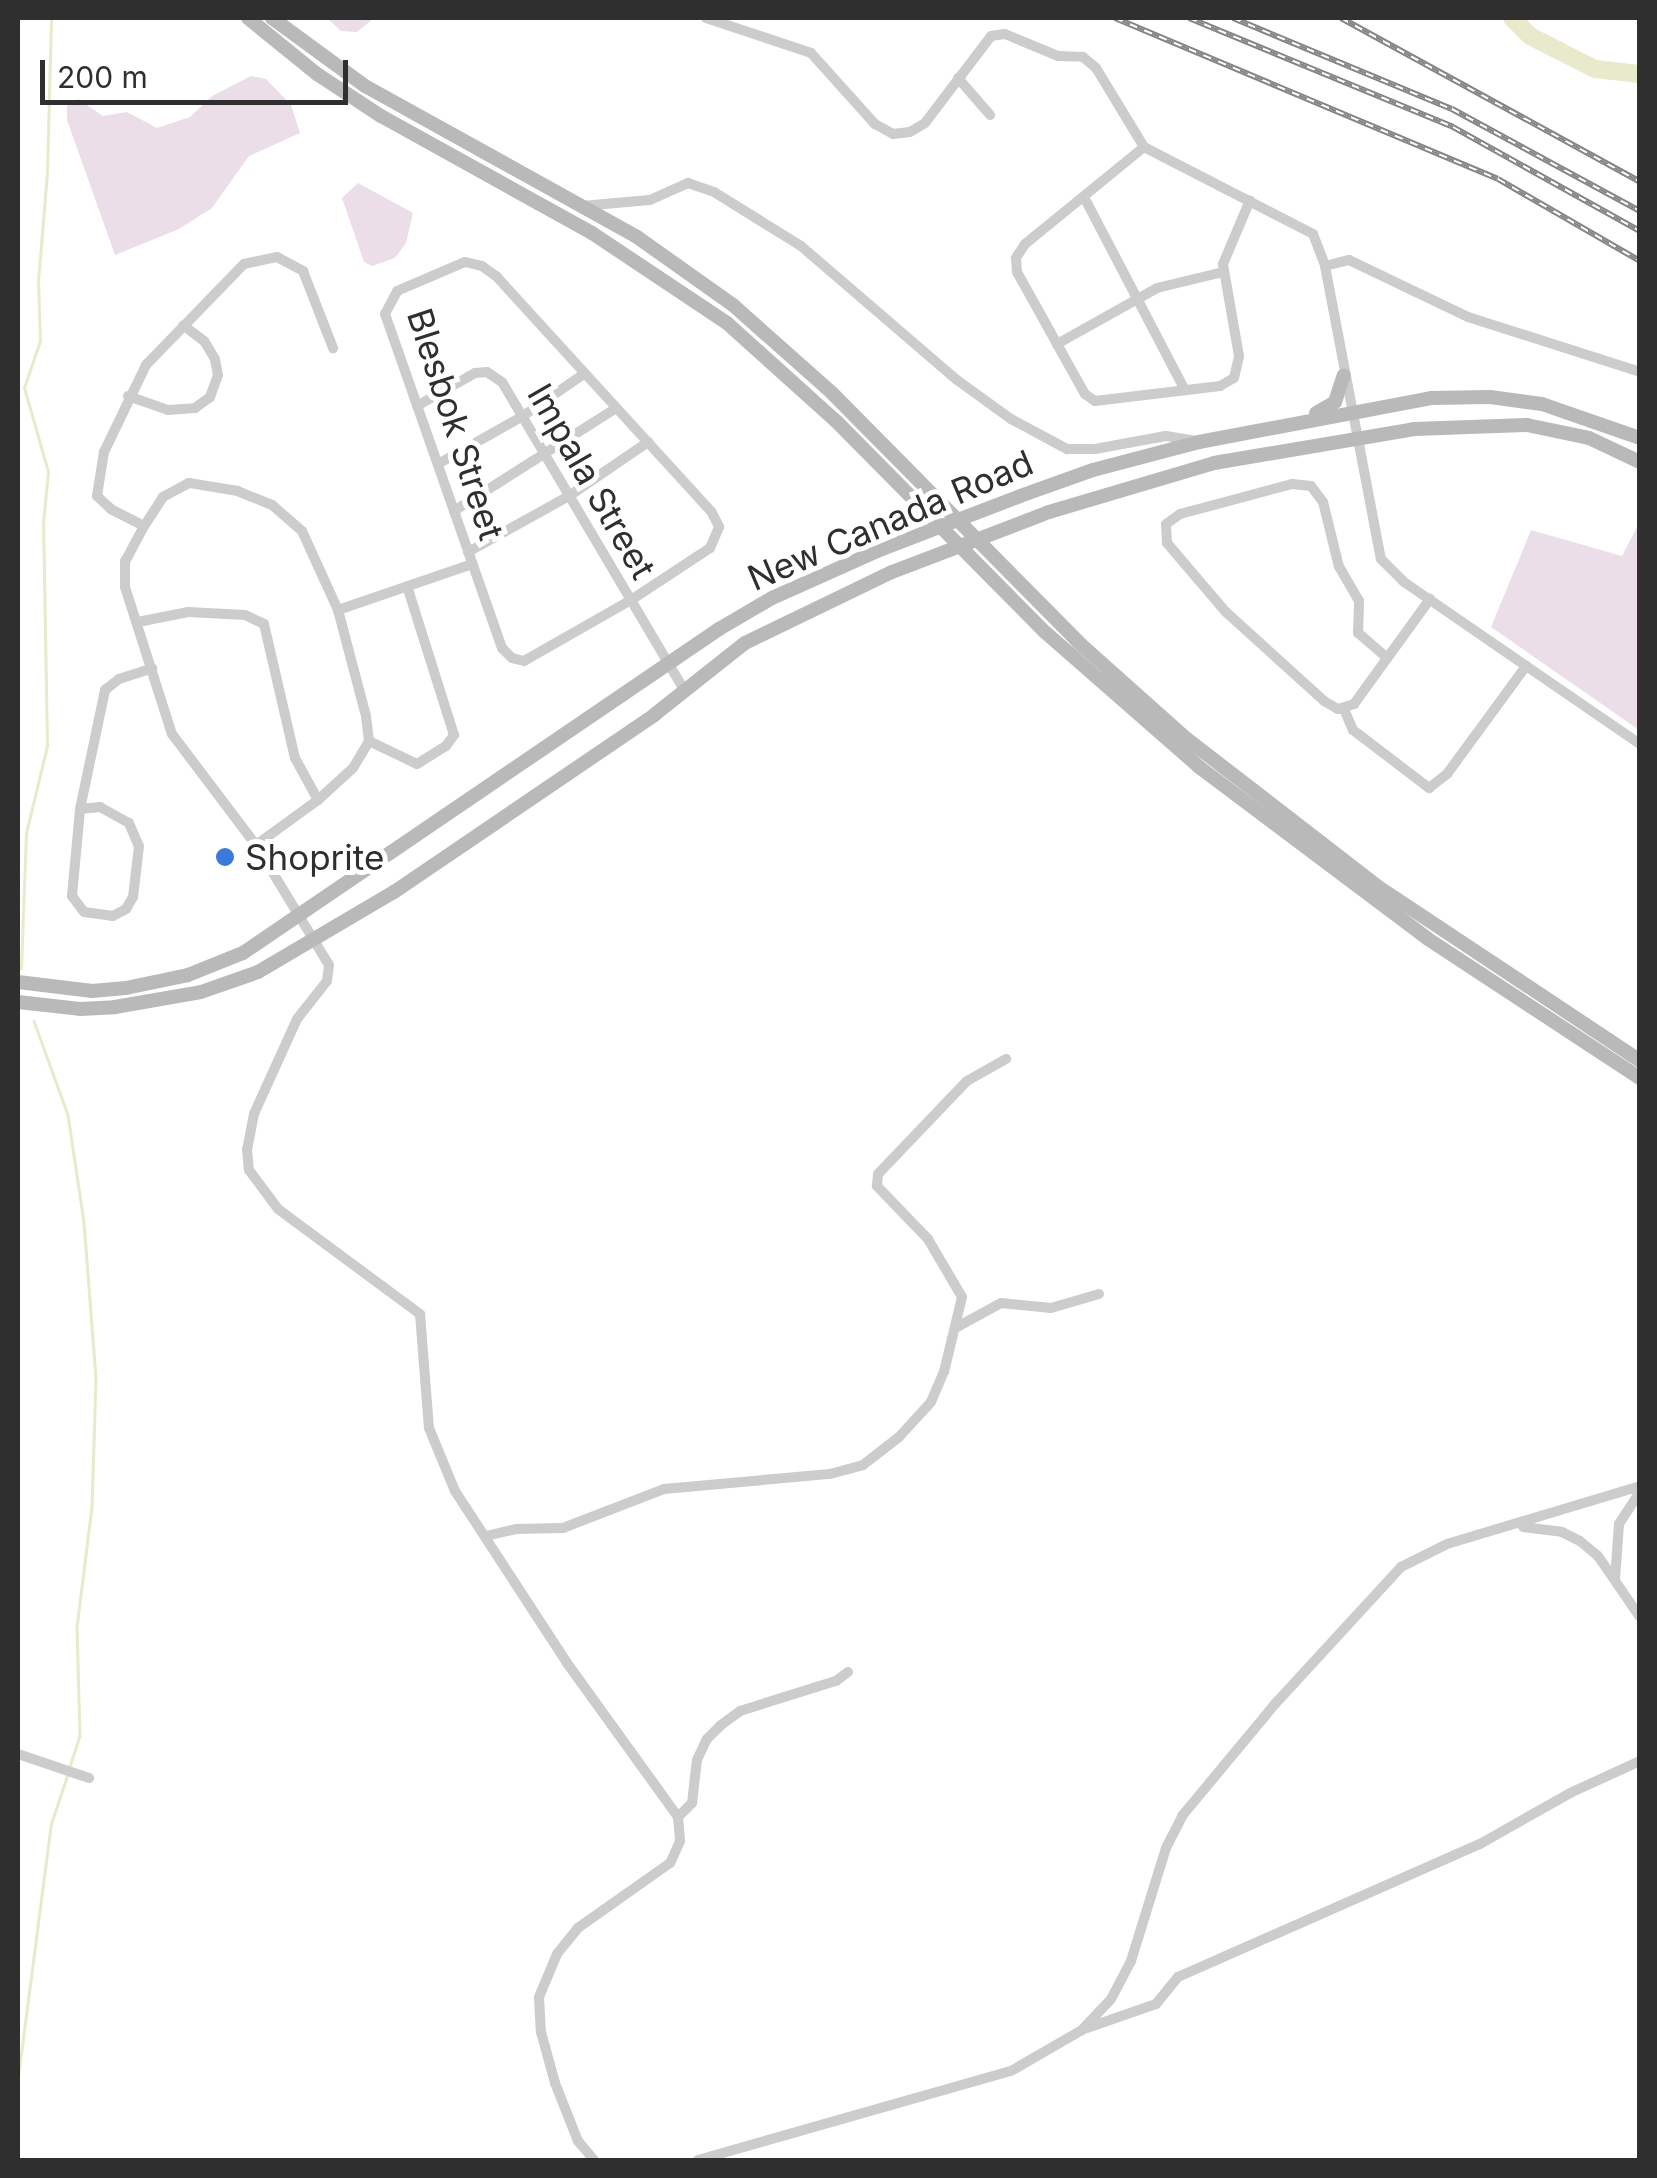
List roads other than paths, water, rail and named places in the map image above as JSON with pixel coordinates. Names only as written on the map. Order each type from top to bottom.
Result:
[{"type":"main road","points":[[248,18],[317,74],[381,116],[592,233],[662,276],[726,323],[836,422],[1031,619],[1199,768],[1428,939],[1640,1078]]},
{"type":"main road","points":[[272,18],[332,64],[396,105],[582,206],[687,272],[784,348],[1055,621],[1187,739],[1376,886],[1640,1061]]},
{"type":"main road","points":[[1302,420],[1334,402],[1344,375]]},
{"type":"main road","name":"New Canada Road","points":[[19,983],[55,989],[107,990],[188,975],[243,952],[666,662],[772,598],[877,551],[1094,470],[1199,442],[1431,398],[1490,397],[1565,409],[1640,438]]},
{"type":"main road","name":"New Canada Road","points":[[20,1002],[63,1008],[115,1007],[201,992],[258,972],[394,892],[685,691],[760,633],[892,572],[1049,512],[1214,463],[1359,438],[1473,424],[1527,425],[1589,438],[1640,462]]},
{"type":"street","points":[[710,18],[812,54],[875,124],[893,134],[910,132],[924,123],[986,39],[1005,34],[1050,54],[1088,59],[1144,147],[1313,234],[1325,266],[1381,559],[1430,599],[1640,744]]},
{"type":"street","points":[[958,78],[990,115]]},
{"type":"street","points":[[1144,147],[1025,244],[1016,258],[1016,272],[1086,394],[1095,402],[1223,385],[1238,371],[1238,346],[1223,272],[1226,251],[1250,200]]},
{"type":"street","points":[[582,206],[650,200],[688,183],[714,192],[801,246],[926,354],[1011,419],[1068,449],[1095,449],[1166,436],[1199,442]]},
{"type":"street","points":[[1084,197],[1185,390]]},
{"type":"street","points":[[144,526],[102,504],[96,488],[104,452],[146,365],[244,264],[277,256],[302,272],[333,348]]},
{"type":"street","points":[[1325,266],[1349,260],[1468,317],[1640,372]]},
{"type":"street","name":"Blesbok Street","points":[[462,262],[475,263],[497,277],[585,374],[716,516],[719,531],[710,548],[630,600],[530,659],[512,658],[502,648],[392,338],[386,305],[397,291],[462,262]]},
{"type":"street","points":[[1057,344],[1165,285],[1223,272]]},
{"type":"street","points":[[128,396],[168,410],[195,408],[210,397],[218,375],[215,359],[204,341],[183,326]]},
{"type":"street","name":"Impala Street","points":[[418,406],[466,376],[487,372],[502,382],[685,691]]},
{"type":"street","points":[[438,464],[523,416],[585,374]]},
{"type":"street","points":[[454,511],[616,408]]},
{"type":"street","points":[[338,610],[470,558],[648,442]]},
{"type":"street","points":[[256,845],[318,800],[353,768],[369,742],[366,716],[338,610],[302,531],[272,505],[238,491],[189,482],[163,497],[124,568],[138,622],[172,734],[256,845],[329,965],[327,981],[297,1019],[254,1114],[247,1148],[249,1170],[278,1209],[420,1314],[429,1428],[456,1490],[567,1662],[678,1817],[680,1841],[670,1864],[578,1928],[557,1954],[540,1996],[542,2032],[554,2083],[578,2141],[594,2160]]},
{"type":"street","points":[[1386,657],[1358,634],[1359,601],[1338,566],[1323,502],[1311,486],[1292,484],[1168,520],[1166,543],[1226,612],[1324,701],[1344,709],[1353,730],[1429,788],[1447,774],[1526,666]]},
{"type":"street","points":[[369,742],[416,764],[446,746],[454,735],[406,586]]},
{"type":"street","points":[[1344,709],[1361,695],[1430,599]]},
{"type":"street","points":[[138,622],[188,612],[245,615],[264,624],[294,758],[318,800]]},
{"type":"street","points":[[80,809],[111,810],[128,822],[137,837],[132,896],[119,914],[101,916],[84,912],[72,896],[80,809],[105,690],[152,668]]},
{"type":"street","points":[[486,1536],[516,1528],[562,1528],[664,1489],[733,1480],[802,1479],[862,1465],[900,1438],[931,1402],[956,1328],[962,1297],[928,1238],[878,1186],[878,1174],[967,1080],[1006,1059]]},
{"type":"street","points":[[956,1328],[969,1316],[1001,1303],[1051,1308],[1099,1294]]},
{"type":"street","points":[[1082,2030],[1112,1999],[1131,1960],[1166,1848],[1182,1816],[1224,1762],[1401,1567],[1446,1544],[1640,1489]]},
{"type":"street","points":[[1616,1582],[1619,1524],[1640,1489]]},
{"type":"street","points":[[1512,1526],[1562,1532],[1580,1541],[1598,1556],[1640,1616]]},
{"type":"street","points":[[678,1817],[692,1803],[697,1760],[707,1739],[721,1725],[740,1712],[836,1681],[848,1672]]},
{"type":"street","points":[[18,1754],[89,1778]]},
{"type":"street","points":[[698,2160],[1012,2070],[1082,2030],[1156,2004],[1178,1977],[1480,1844],[1640,1761]]},
{"type":"waterway","points":[[21,969],[26,833],[47,746],[43,523],[48,472],[24,388],[40,341],[38,282],[47,172],[51,18]]},
{"type":"waterway","points":[[1512,18],[1530,36],[1595,69],[1640,74]]},
{"type":"waterway","points":[[34,1021],[68,1115],[84,1222],[96,1379],[92,1507],[77,1627],[80,1736],[70,1766]]},
{"type":"waterway","points":[[18,2077],[51,1824],[68,1773]]},
{"type":"railway","points":[[1115,18],[1498,179],[1640,261]]},
{"type":"railway","points":[[1189,18],[1453,127],[1640,231]]},
{"type":"railway","points":[[1233,18],[1452,109],[1640,211]]},
{"type":"railway","points":[[1341,18],[1640,182]]},
{"type":"place","name":"Shoprite","points":[[225,857]]}]
